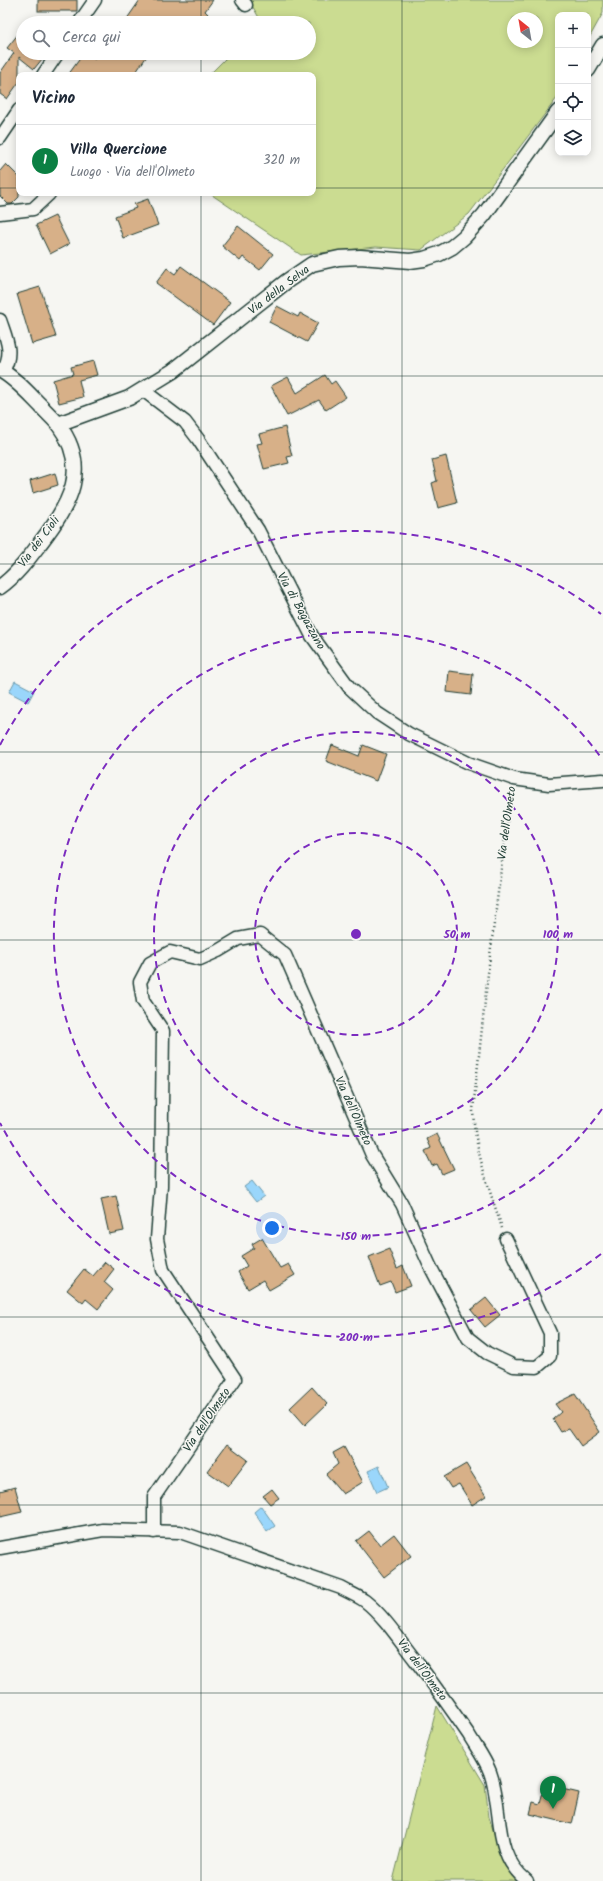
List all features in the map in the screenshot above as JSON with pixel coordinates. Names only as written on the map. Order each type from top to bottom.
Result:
[{"type":"street","points":[[84,16],[95,0]]},
{"type":"street","points":[[591,65],[603,45]]},
{"type":"street","points":[[45,72],[53,60]]},
{"type":"street","points":[[0,138],[16,114]]},
{"type":"street","name":"Via della Selva","points":[[58,424],[113,404],[143,390],[173,372],[287,281],[312,264],[339,258],[410,261],[424,259],[439,254],[452,247],[464,237],[484,215],[555,116]]},
{"type":"street","points":[[0,213],[33,209],[47,196]]},
{"type":"street","points":[[0,320],[8,343],[9,356],[8,363],[1,370]]},
{"type":"street","name":"Via dei Cioli","points":[[0,587],[8,581],[32,554],[54,525],[71,493],[76,470],[72,451],[58,424],[16,380],[1,370]]},
{"type":"street","name":"Via di Bagazzano","points":[[143,390],[185,422],[198,438],[258,530],[312,636],[349,687],[377,713],[409,734],[468,763],[514,779],[549,784],[603,780]]},
{"type":"street","name":"Via dell'Olmeto","points":[[154,1532],[154,1497],[235,1379],[163,1270],[157,1239],[161,1186],[163,1031],[143,1001],[140,982],[150,963],[170,952],[200,958],[218,951],[238,939],[260,935],[285,955],[372,1155],[402,1204],[430,1266],[468,1338],[486,1354],[514,1366],[537,1367],[550,1356],[550,1333],[506,1239]]},
{"type":"street","name":"Via dell'Olmeto","points":[[0,1548],[103,1530],[180,1532],[341,1588],[364,1601],[388,1626],[443,1697],[478,1751],[489,1770],[496,1790],[500,1835],[508,1860],[519,1874],[527,1881]]},
{"type":"path","name":"Via dell'Olmeto","points":[[506,1239],[483,1170],[474,1134],[473,1110],[491,947],[514,779]]},
{"type":"green space","points":[[249,0],[603,0],[603,13],[591,35],[591,12],[555,12],[555,101],[469,214],[421,250],[376,247],[301,255],[213,196],[316,196],[316,72],[212,72],[224,60],[316,60],[316,16],[258,16]]},
{"type":"green space","points":[[437,1706],[485,1785],[489,1817],[504,1865],[517,1881],[393,1881]]},
{"type":"water","points":[[15,681],[34,691],[28,702],[9,692]]},
{"type":"water","points":[[252,1181],[264,1196],[256,1202],[244,1187]]},
{"type":"water","points":[[379,1466],[388,1487],[377,1492],[368,1471]]},
{"type":"water","points":[[261,1506],[275,1526],[267,1532],[254,1512]]},
{"type":"building","points":[[38,0],[77,0],[77,11],[38,11]]},
{"type":"building","points":[[140,0],[213,0],[205,11],[208,14],[206,16],[129,16]]},
{"type":"building","points":[[16,37],[16,60],[19,60],[19,72],[16,72],[16,86],[7,99],[0,94],[0,73],[14,53],[7,48]]},
{"type":"building","points":[[23,60],[41,60],[34,69]]},
{"type":"building","points":[[79,60],[144,60],[136,72],[70,72]]},
{"type":"building","points":[[6,164],[16,174],[16,196],[19,197],[12,204],[8,204],[0,196],[0,171]]},
{"type":"building","points":[[148,199],[158,225],[123,238],[115,216],[136,208],[134,204]]},
{"type":"building","points":[[55,216],[69,244],[50,254],[36,225]]},
{"type":"building","points":[[238,226],[273,254],[260,270],[243,257],[240,261],[222,246]]},
{"type":"building","points":[[181,266],[230,302],[213,325],[156,283],[167,268],[175,274]]},
{"type":"building","points":[[40,287],[56,337],[32,344],[17,294]]},
{"type":"building","points":[[277,306],[298,317],[300,313],[318,323],[307,342],[269,322]]},
{"type":"building","points":[[93,361],[97,375],[79,380],[83,397],[59,403],[53,380],[73,374],[71,367]]},
{"type":"building","points":[[325,375],[331,384],[335,381],[346,397],[326,410],[319,400],[287,416],[271,386],[288,377],[297,393]]},
{"type":"building","points":[[285,427],[292,456],[287,457],[289,463],[264,469],[257,444],[262,443],[259,434]]},
{"type":"building","points":[[446,456],[457,503],[438,508],[432,483],[437,481],[432,460]]},
{"type":"building","points":[[55,473],[58,485],[33,493],[30,481]]},
{"type":"building","points":[[449,671],[473,674],[471,695],[447,692]]},
{"type":"building","points":[[332,745],[359,756],[363,745],[386,754],[376,781],[326,761]]},
{"type":"building","points":[[437,1134],[454,1169],[442,1174],[437,1164],[432,1166],[425,1151],[431,1148],[427,1139]]},
{"type":"building","points":[[116,1196],[124,1231],[109,1234],[101,1199]]},
{"type":"building","points":[[262,1238],[280,1268],[288,1264],[295,1275],[269,1290],[263,1280],[248,1289],[238,1272],[247,1266],[241,1256],[254,1248],[252,1244]]},
{"type":"building","points":[[389,1249],[397,1269],[403,1266],[411,1286],[395,1292],[391,1282],[380,1286],[369,1257]]},
{"type":"building","points":[[105,1262],[114,1269],[104,1282],[113,1290],[98,1309],[86,1299],[83,1303],[67,1290],[84,1269],[93,1276]]},
{"type":"building","points":[[486,1298],[500,1315],[485,1327],[471,1310]]},
{"type":"building","points":[[312,1387],[327,1404],[305,1425],[290,1408]]},
{"type":"building","points":[[575,1394],[600,1432],[581,1446],[569,1429],[561,1432],[553,1419],[561,1412],[555,1404]]},
{"type":"building","points":[[227,1444],[248,1460],[228,1486],[207,1471]]},
{"type":"building","points":[[344,1447],[363,1482],[343,1494],[326,1474],[338,1464],[333,1453]]},
{"type":"building","points":[[466,1464],[486,1496],[472,1505],[459,1484],[451,1488],[444,1477]]},
{"type":"building","points":[[15,1487],[22,1512],[0,1517],[0,1491]]},
{"type":"building","points":[[272,1489],[279,1498],[270,1504],[263,1496]]},
{"type":"building","points":[[369,1531],[380,1545],[394,1534],[411,1556],[384,1577],[356,1541]]},
{"type":"building","points":[[545,1785],[579,1793],[572,1824],[530,1814],[533,1802],[540,1804]]},
{"type":"place","name":"Villa Quercione","points":[[553,1809]]}]
